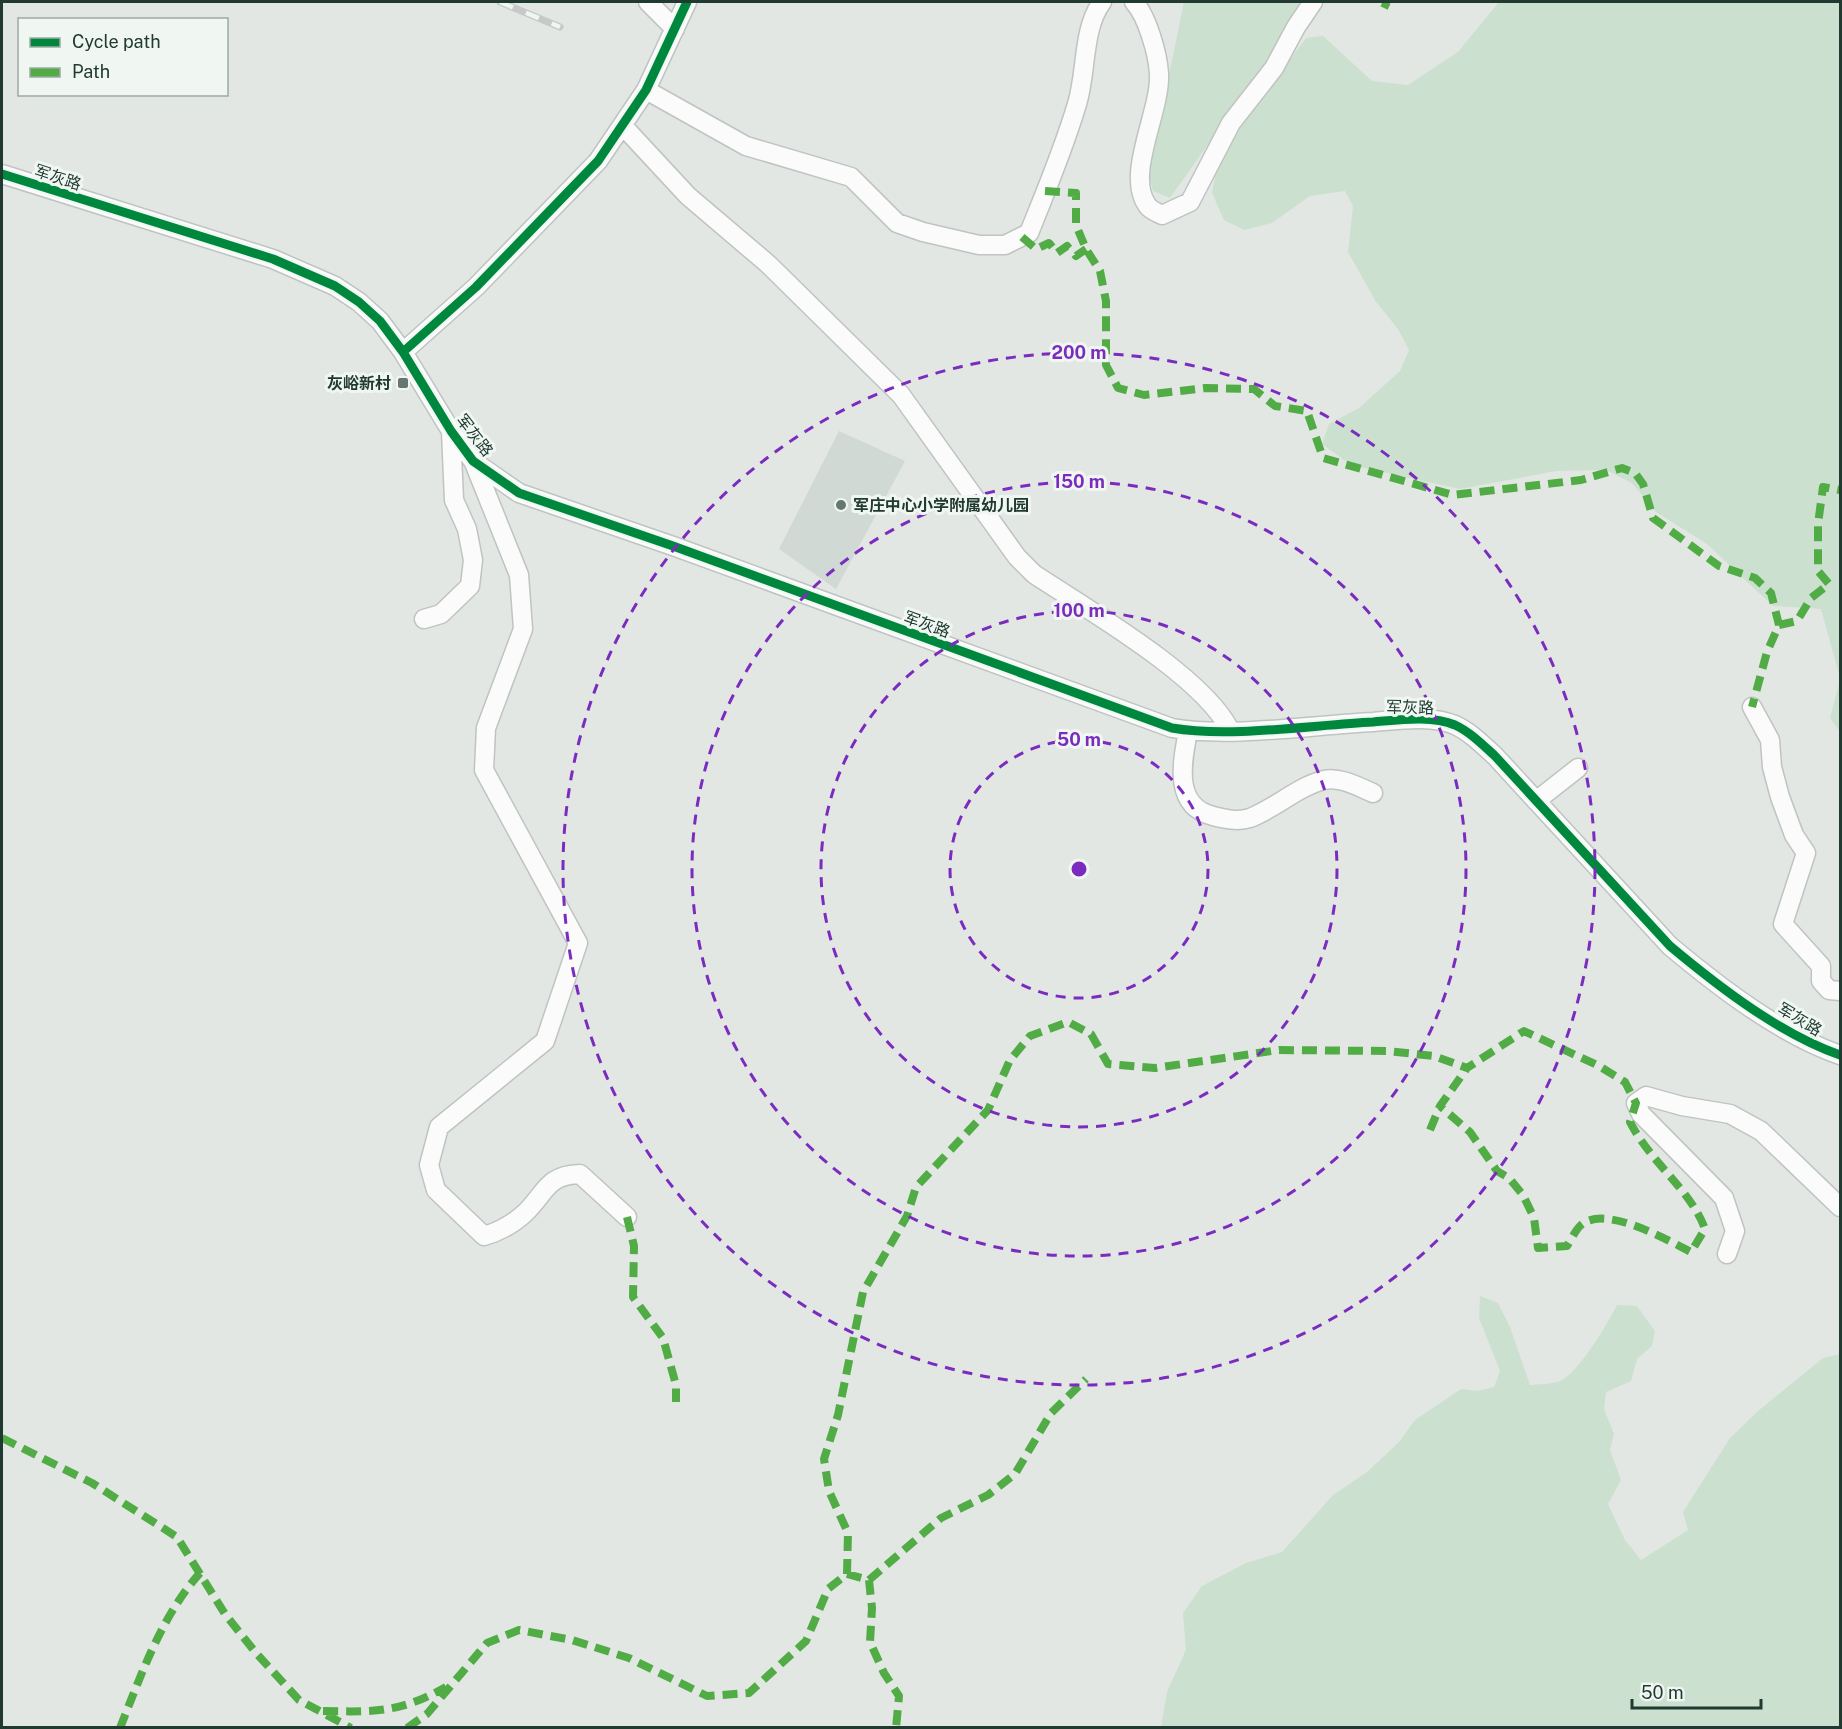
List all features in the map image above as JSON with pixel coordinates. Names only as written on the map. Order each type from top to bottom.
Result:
[{"type":"street","points":[[648,2],[675,28]]},
{"type":"street","points":[[403,352],[476,287],[598,161],[624,126],[646,90],[687,2]]},
{"type":"street","points":[[646,90],[746,146],[851,177],[897,223],[923,232],[979,245],[1005,245],[1029,233],[1078,102],[1090,31],[1102,2]]},
{"type":"street","points":[[1134,2],[1144,13],[1159,74],[1155,105],[1140,167],[1141,191],[1147,207],[1162,215],[1190,202],[1231,123],[1274,68],[1296,27],[1313,2]]},
{"type":"street","points":[[624,126],[688,196],[768,264],[901,395],[1017,557],[1034,574],[1194,686],[1221,712],[1230,730]]},
{"type":"street","name":"军灰路","points":[[2,174],[305,271],[359,302],[380,321],[403,352],[451,432],[474,461],[519,494],[673,546],[1172,728],[1188,731],[1230,730],[1392,720],[1426,720],[1453,725],[1475,738],[1495,756],[1670,946],[1696,968],[1790,1033],[1840,1055]]},
{"type":"street","points":[[424,619],[441,614],[470,586],[473,560],[467,530],[454,500],[451,432]]},
{"type":"street","points":[[474,461],[519,575],[523,628],[486,728],[484,770],[578,943],[545,1041],[438,1126],[429,1165],[436,1190],[484,1236],[497,1232],[525,1213],[547,1185],[563,1175],[580,1174],[627,1218]]},
{"type":"street","points":[[1752,707],[1770,740],[1772,767],[1780,797],[1794,836],[1806,853],[1783,924],[1821,966],[1821,981],[1829,990],[1840,991]]},
{"type":"street","points":[[1188,731],[1181,767],[1186,795],[1199,813],[1225,820],[1248,819],[1301,789],[1326,779],[1352,784],[1372,793]]},
{"type":"street","points":[[1536,801],[1578,768]]},
{"type":"street","points":[[1727,1254],[1735,1231],[1724,1198],[1641,1114],[1636,1103],[1646,1096],[1682,1106],[1730,1114],[1761,1131],[1840,1208]]},
{"type":"shaded area","name":"军庄中心小学附属幼儿园","points":[[839,431],[905,461],[836,589],[779,549]]},
{"type":"green space","points":[[1184,2],[1303,2],[1270,63],[1234,108],[1170,198],[1153,191],[1147,167],[1161,113]]},
{"type":"green space","points":[[1499,2],[1840,2],[1840,678],[1821,609],[1773,606],[1707,544],[1656,512],[1632,483],[1606,470],[1556,471],[1460,489],[1351,465],[1322,444],[1329,424],[1359,408],[1400,371],[1409,350],[1398,329],[1376,302],[1348,252],[1353,206],[1345,191],[1310,196],[1272,223],[1244,230],[1224,220],[1212,193],[1219,157],[1306,38],[1323,36],[1372,81],[1408,85],[1458,52]]},
{"type":"green space","points":[[1840,680],[1840,732],[1830,718]]},
{"type":"green space","points":[[1480,1296],[1498,1303],[1510,1327],[1530,1385],[1558,1382],[1566,1378],[1583,1360],[1617,1305],[1637,1306],[1655,1331],[1652,1346],[1637,1359],[1631,1381],[1606,1392],[1604,1409],[1614,1434],[1610,1450],[1621,1480],[1608,1504],[1625,1540],[1641,1560],[1688,1530],[1683,1512],[1730,1438],[1758,1411],[1823,1358],[1840,1354],[1840,1727],[1161,1727],[1167,1692],[1186,1650],[1183,1613],[1202,1586],[1246,1563],[1282,1552],[1333,1495],[1367,1472],[1399,1442],[1415,1420],[1461,1389],[1478,1391],[1494,1387],[1500,1371],[1479,1318]]},
{"type":"railway","points":[[500,2],[560,27]]},
{"type":"marked path","points":[[1384,8],[1387,2]]},
{"type":"marked path","points":[[1045,191],[1076,193],[1076,225],[1086,249],[1100,271],[1106,301],[1106,365],[1118,388],[1144,395],[1206,388],[1254,389],[1275,406],[1307,411],[1323,458],[1453,495],[1581,480],[1622,468],[1635,473],[1643,484],[1653,518],[1719,566],[1755,578],[1771,593],[1779,625],[1767,652],[1752,707]]},
{"type":"marked path","points":[[1022,237],[1036,249],[1049,243],[1057,253],[1067,246],[1076,256],[1086,249]]},
{"type":"marked path","points":[[1779,625],[1797,621],[1811,598],[1829,584],[1818,571],[1818,524],[1823,487],[1840,490]]},
{"type":"marked path","points":[[847,1574],[848,1533],[829,1491],[824,1459],[838,1415],[863,1292],[907,1216],[916,1187],[988,1110],[1010,1060],[1030,1036],[1068,1022],[1091,1034],[1108,1064],[1155,1068],[1279,1050],[1387,1051],[1434,1056],[1467,1068],[1524,1031],[1599,1066],[1625,1082],[1636,1103],[1630,1122],[1648,1150],[1690,1201],[1705,1229],[1691,1252],[1635,1226],[1619,1221],[1590,1220],[1580,1226],[1567,1246],[1538,1248],[1534,1218],[1523,1195],[1509,1178],[1497,1171],[1470,1132],[1440,1106]]},
{"type":"marked path","points":[[1430,1130],[1440,1106],[1467,1068]]},
{"type":"marked path","points":[[627,1217],[634,1246],[633,1297],[663,1338],[676,1385],[676,1402]]},
{"type":"marked path","points":[[869,1580],[941,1518],[988,1495],[1015,1474],[1051,1413],[1086,1379]]},
{"type":"marked path","points":[[2,1438],[92,1483],[177,1537],[225,1614],[256,1653],[299,1700],[351,1728]]},
{"type":"marked path","points":[[120,1728],[154,1646],[174,1607],[200,1573]]},
{"type":"marked path","points":[[407,1728],[427,1714],[487,1643],[519,1630],[572,1640],[629,1658],[707,1696],[749,1693],[806,1641],[828,1589],[847,1574],[869,1580],[872,1608],[870,1642],[884,1673],[899,1696],[896,1728]]},
{"type":"marked path","points":[[323,1711],[386,1709],[415,1702],[446,1687]]},
{"type":"cycle path","points":[[403,352],[476,287],[598,161],[646,90],[687,2]]},
{"type":"cycle path","points":[[2,174],[273,259],[335,286],[359,302],[380,321],[403,352],[451,431],[473,461],[519,493],[673,546],[1172,728],[1219,732],[1414,719],[1436,720],[1455,725],[1471,735],[1495,756],[1670,946],[1751,1008],[1795,1035],[1840,1055]]},
{"type":"place","name":"灰峪新村","points":[[403,383]]},
{"type":"place","name":"军庄中心小学附属幼儿园","points":[[841,505]]}]
